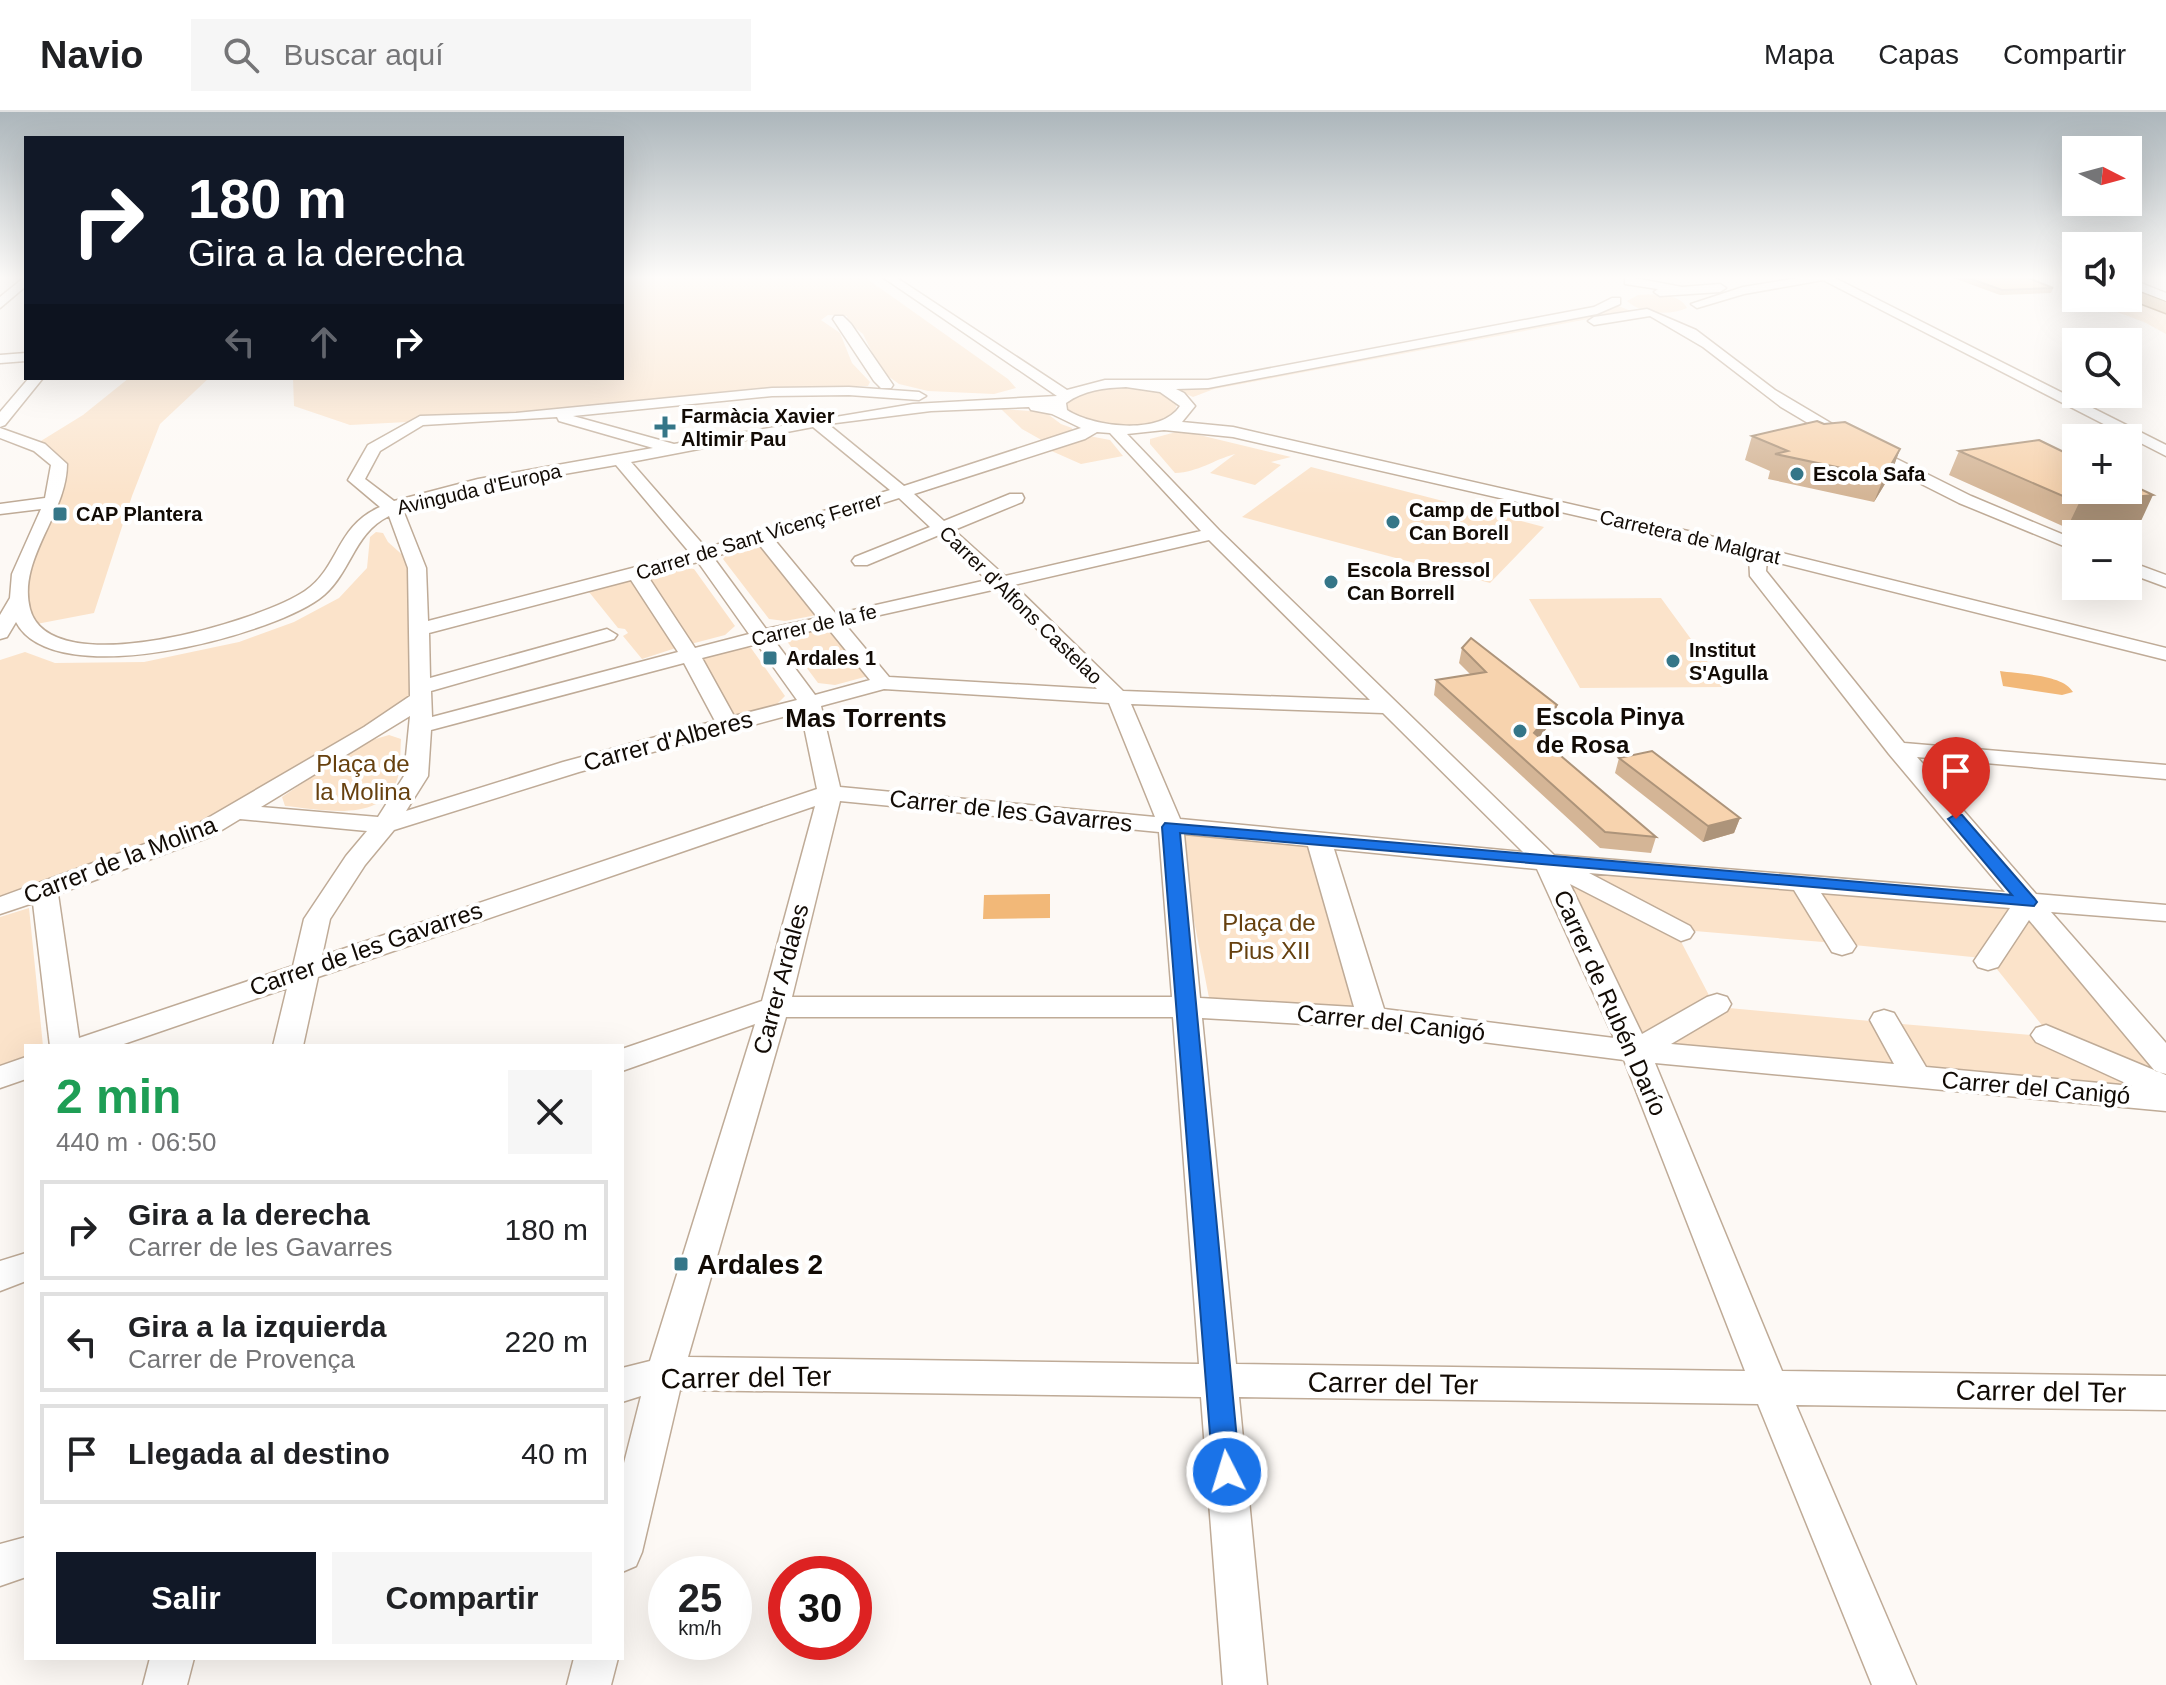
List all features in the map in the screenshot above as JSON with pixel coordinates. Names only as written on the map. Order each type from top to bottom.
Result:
[{"type":"street","points":[[861,349],[881,389]]},
{"type":"street","points":[[995,349],[1032,375],[1062,402],[1072,421],[1094,427]]},
{"type":"street","points":[[1032,375],[1097,385],[1208,384],[1390,349]]},
{"type":"street","points":[[1135,448],[1154,427],[1178,419],[1187,408],[1225,392],[1458,349]]},
{"type":"street","points":[[1716,349],[1785,403],[1925,480],[2062,540]]},
{"type":"street","points":[[1972,349],[2166,451]]},
{"type":"street","points":[[1989,349],[2062,383]]},
{"type":"street","points":[[0,359],[24,357]]},
{"type":"street","points":[[4,620],[19,568],[58,486],[59,464],[52,454],[36,444],[4,432],[35,380]]},
{"type":"street","points":[[1062,402],[1097,385]]},
{"type":"street","name":"Carretera de Malgrat","points":[[1146,385],[1174,393],[1187,408],[1233,432]]},
{"type":"street","points":[[288,1044],[317,919],[355,861],[385,825],[416,776],[421,693],[417,568],[394,508],[379,500],[356,480],[374,448],[420,421],[549,414],[772,392],[881,389],[908,395],[991,403]]},
{"type":"street","name":"Avinguda d'Europa","points":[[4,620],[27,625],[42,637],[65,645],[105,649],[163,646],[243,628],[288,609],[313,594],[338,569],[347,541],[355,529],[394,508],[441,494],[917,407],[1062,402]]},
{"type":"street","points":[[2112,408],[2166,435]]},
{"type":"street","points":[[549,414],[667,445],[670,450]]},
{"type":"street","name":"Carrer d'Alfons Castelao","points":[[817,423],[903,493],[1002,583],[1117,697],[1171,827],[1245,1685]]},
{"type":"street","name":"Carretera de Malgrat","points":[[1094,427],[1233,432],[1758,552],[2166,655]]},
{"type":"street","name":"Carrer de Sant Vicenç Ferrer","points":[[419,630],[762,537],[1080,436],[1094,427]]},
{"type":"street","name":"Carrer de Rubén Darío","points":[[1114,429],[1213,534],[1547,862],[1635,1051],[1894,1685]]},
{"type":"street","name":"Carrer Ardales","points":[[620,459],[702,555],[810,703],[830,793],[775,1007],[665,1373],[624,1544]]},
{"type":"street","points":[[861,561],[1016,498]]},
{"type":"street","points":[[0,509],[52,502]]},
{"type":"street","name":"Carrer de la fe","points":[[418,727],[763,636],[1213,534]]},
{"type":"street","points":[[762,537],[883,683]]},
{"type":"street","points":[[1758,552],[1757,572],[1897,749],[2166,1063]]},
{"type":"street","points":[[2142,572],[2166,581]]},
{"type":"street","points":[[636,573],[689,654],[728,725]]},
{"type":"street","points":[[240,812],[372,732],[421,693],[607,635]]},
{"type":"street","name":"Carrer d'Alberes","points":[[240,812],[385,825],[571,767],[883,683],[1117,697],[1389,707]]},
{"type":"street","points":[[1897,749],[2166,772]]},
{"type":"street","name":"Carrer de les Gavarres","points":[[92,1044],[830,793],[1547,862],[2166,913]]},
{"type":"street","name":"Carrer de la Molina","points":[[0,906],[203,831],[240,812]]},
{"type":"street","points":[[1319,841],[1372,1018]]},
{"type":"street","points":[[1547,862],[1681,932]]},
{"type":"street","points":[[1803,884],[1842,946]]},
{"type":"street","points":[[45,891],[65,1044]]},
{"type":"street","points":[[1988,961],[2028,902]]},
{"type":"street","points":[[1635,1051],[1717,1004]]},
{"type":"street","name":"Carrer del Canigó","points":[[624,1059],[775,1007],[1186,1007],[1372,1018],[1635,1051],[2166,1100]]},
{"type":"street","points":[[1884,1020],[1917,1078]]},
{"type":"street","points":[[2046,1035],[2166,1088]]},
{"type":"street","points":[[0,1077],[24,1069]]},
{"type":"street","points":[[0,1276],[24,1268]]},
{"type":"street","name":"Carrer del Ter","points":[[624,1384],[665,1373],[2166,1393]]},
{"type":"street","points":[[0,1565],[24,1558]]},
{"type":"street","points":[[165,1685],[171,1660]]},
{"type":"street","points":[[589,1685],[595,1660]]},
{"type":"green space","points":[[624,349],[847,349],[852,363],[870,382],[868,386],[768,387],[772,392],[445,420],[350,425],[294,406],[293,380],[624,380]]},
{"type":"green space","points":[[870,349],[966,349],[1016,388],[994,394],[928,391],[899,384],[881,371]]},
{"type":"green space","points":[[1379,349],[1426,349],[1214,389],[1193,397],[1173,388]]},
{"type":"green space","points":[[127,380],[207,380],[160,424],[132,496],[94,613],[26,626],[25,558],[59,464],[36,444],[83,415]]},
{"type":"green space","points":[[1138,386],[1164,393],[1177,404],[1175,411],[1150,424],[1121,426],[1092,421],[1067,410],[1068,398],[1096,387]]},
{"type":"green space","points":[[1001,409],[1045,412],[1072,428],[1071,433],[1045,442],[1022,429]]},
{"type":"green space","points":[[1176,432],[1291,457],[1271,462],[1281,465],[1255,485],[1210,473],[1235,454],[1175,473],[1150,444],[1150,439]]},
{"type":"green space","points":[[1089,436],[1110,440],[1123,456],[1081,464],[1047,449]]},
{"type":"green space","name":"Camp de Futbol Can Borell","points":[[1311,467],[1544,527],[1490,583],[1242,517]]},
{"type":"green space","points":[[376,532],[383,533],[388,542],[417,568],[419,698],[240,812],[0,906],[0,660],[25,652],[55,663],[144,662],[239,642],[294,622],[339,598],[367,568],[370,537]]},
{"type":"green space","points":[[765,541],[822,614],[785,621],[769,619],[723,559],[729,552]]},
{"type":"green space","points":[[677,567],[694,569],[735,626],[725,635],[687,645],[643,577]]},
{"type":"green space","points":[[636,579],[679,647],[642,659],[623,636],[628,633],[625,629],[618,628],[589,592]]},
{"type":"green space","points":[[1661,598],[1726,687],[1580,688],[1529,599]]},
{"type":"green space","points":[[831,624],[872,675],[835,685],[818,683],[786,640],[794,632]]},
{"type":"green space","points":[[733,646],[751,648],[785,696],[776,705],[733,718],[696,656]]},
{"type":"green space","name":"Plaça de la Molina","points":[[389,735],[401,739],[399,773],[391,792],[379,802],[349,811],[285,806],[282,797],[362,743]]},
{"type":"green space","name":"Plaça de Pius XII","points":[[1177,833],[1312,844],[1372,1018],[1210,1003]]},
{"type":"green space","points":[[1556,864],[1800,885],[1835,943],[1683,930]]},
{"type":"green space","points":[[1552,867],[1676,932],[1713,1003],[1637,1043]]},
{"type":"green space","points":[[1807,886],[2018,905],[1982,958],[1844,944]]},
{"type":"green space","points":[[2029,906],[2166,1068],[2166,1086],[2049,1034],[1992,963]]},
{"type":"green space","points":[[29,908],[43,1044],[24,1044],[24,1059],[0,1067],[0,917]]},
{"type":"green space","points":[[1718,1007],[1881,1022],[1912,1075],[1650,1047]]},
{"type":"green space","points":[[1890,1023],[2044,1036],[2166,1091],[1921,1076]]},
{"type":"shaded area","points":[[2000,671],[2051,678],[2073,692],[2062,695],[2003,686]]},
{"type":"shaded area","points":[[1050,894],[1050,918],[983,919],[984,895]]},
{"type":"building","points":[[1817,421],[1824,424],[1845,422],[1900,449],[1884,477],[1775,454],[1788,451],[1752,436]]},
{"type":"building","points":[[2039,440],[2062,451],[2062,496],[1959,451]]},
{"type":"building","points":[[1471,638],[1557,705],[1534,733],[1656,837],[1605,832],[1436,680],[1486,672],[1462,648]]},
{"type":"building","points":[[1652,751],[1740,818],[1708,826],[1619,758]]},
{"type":"place","name":"Farmàcia Xavier Altimir Pau","points":[[665,427]]},
{"type":"place","name":"Escola Safa","points":[[1797,474]]},
{"type":"place","name":"CAP Plantera","points":[[60,514]]},
{"type":"place","name":"Camp de Futbol Can Borell","points":[[1393,522]]},
{"type":"place","name":"Escola Bressol Can Borrell","points":[[1331,582]]},
{"type":"place","name":"Ardales 1","points":[[770,658]]},
{"type":"place","name":"Institut S'Agulla","points":[[1673,661]]},
{"type":"place","name":"Escola Pinya de Rosa","points":[[1520,731]]},
{"type":"place","name":"Ardales 2","points":[[681,1264]]},
{"type":"district","name":"Mas Torrents","points":[[866,718]]},
{"type":"route","points":[[1227,1472],[1171,827],[2028,902],[1956,819]]}]
